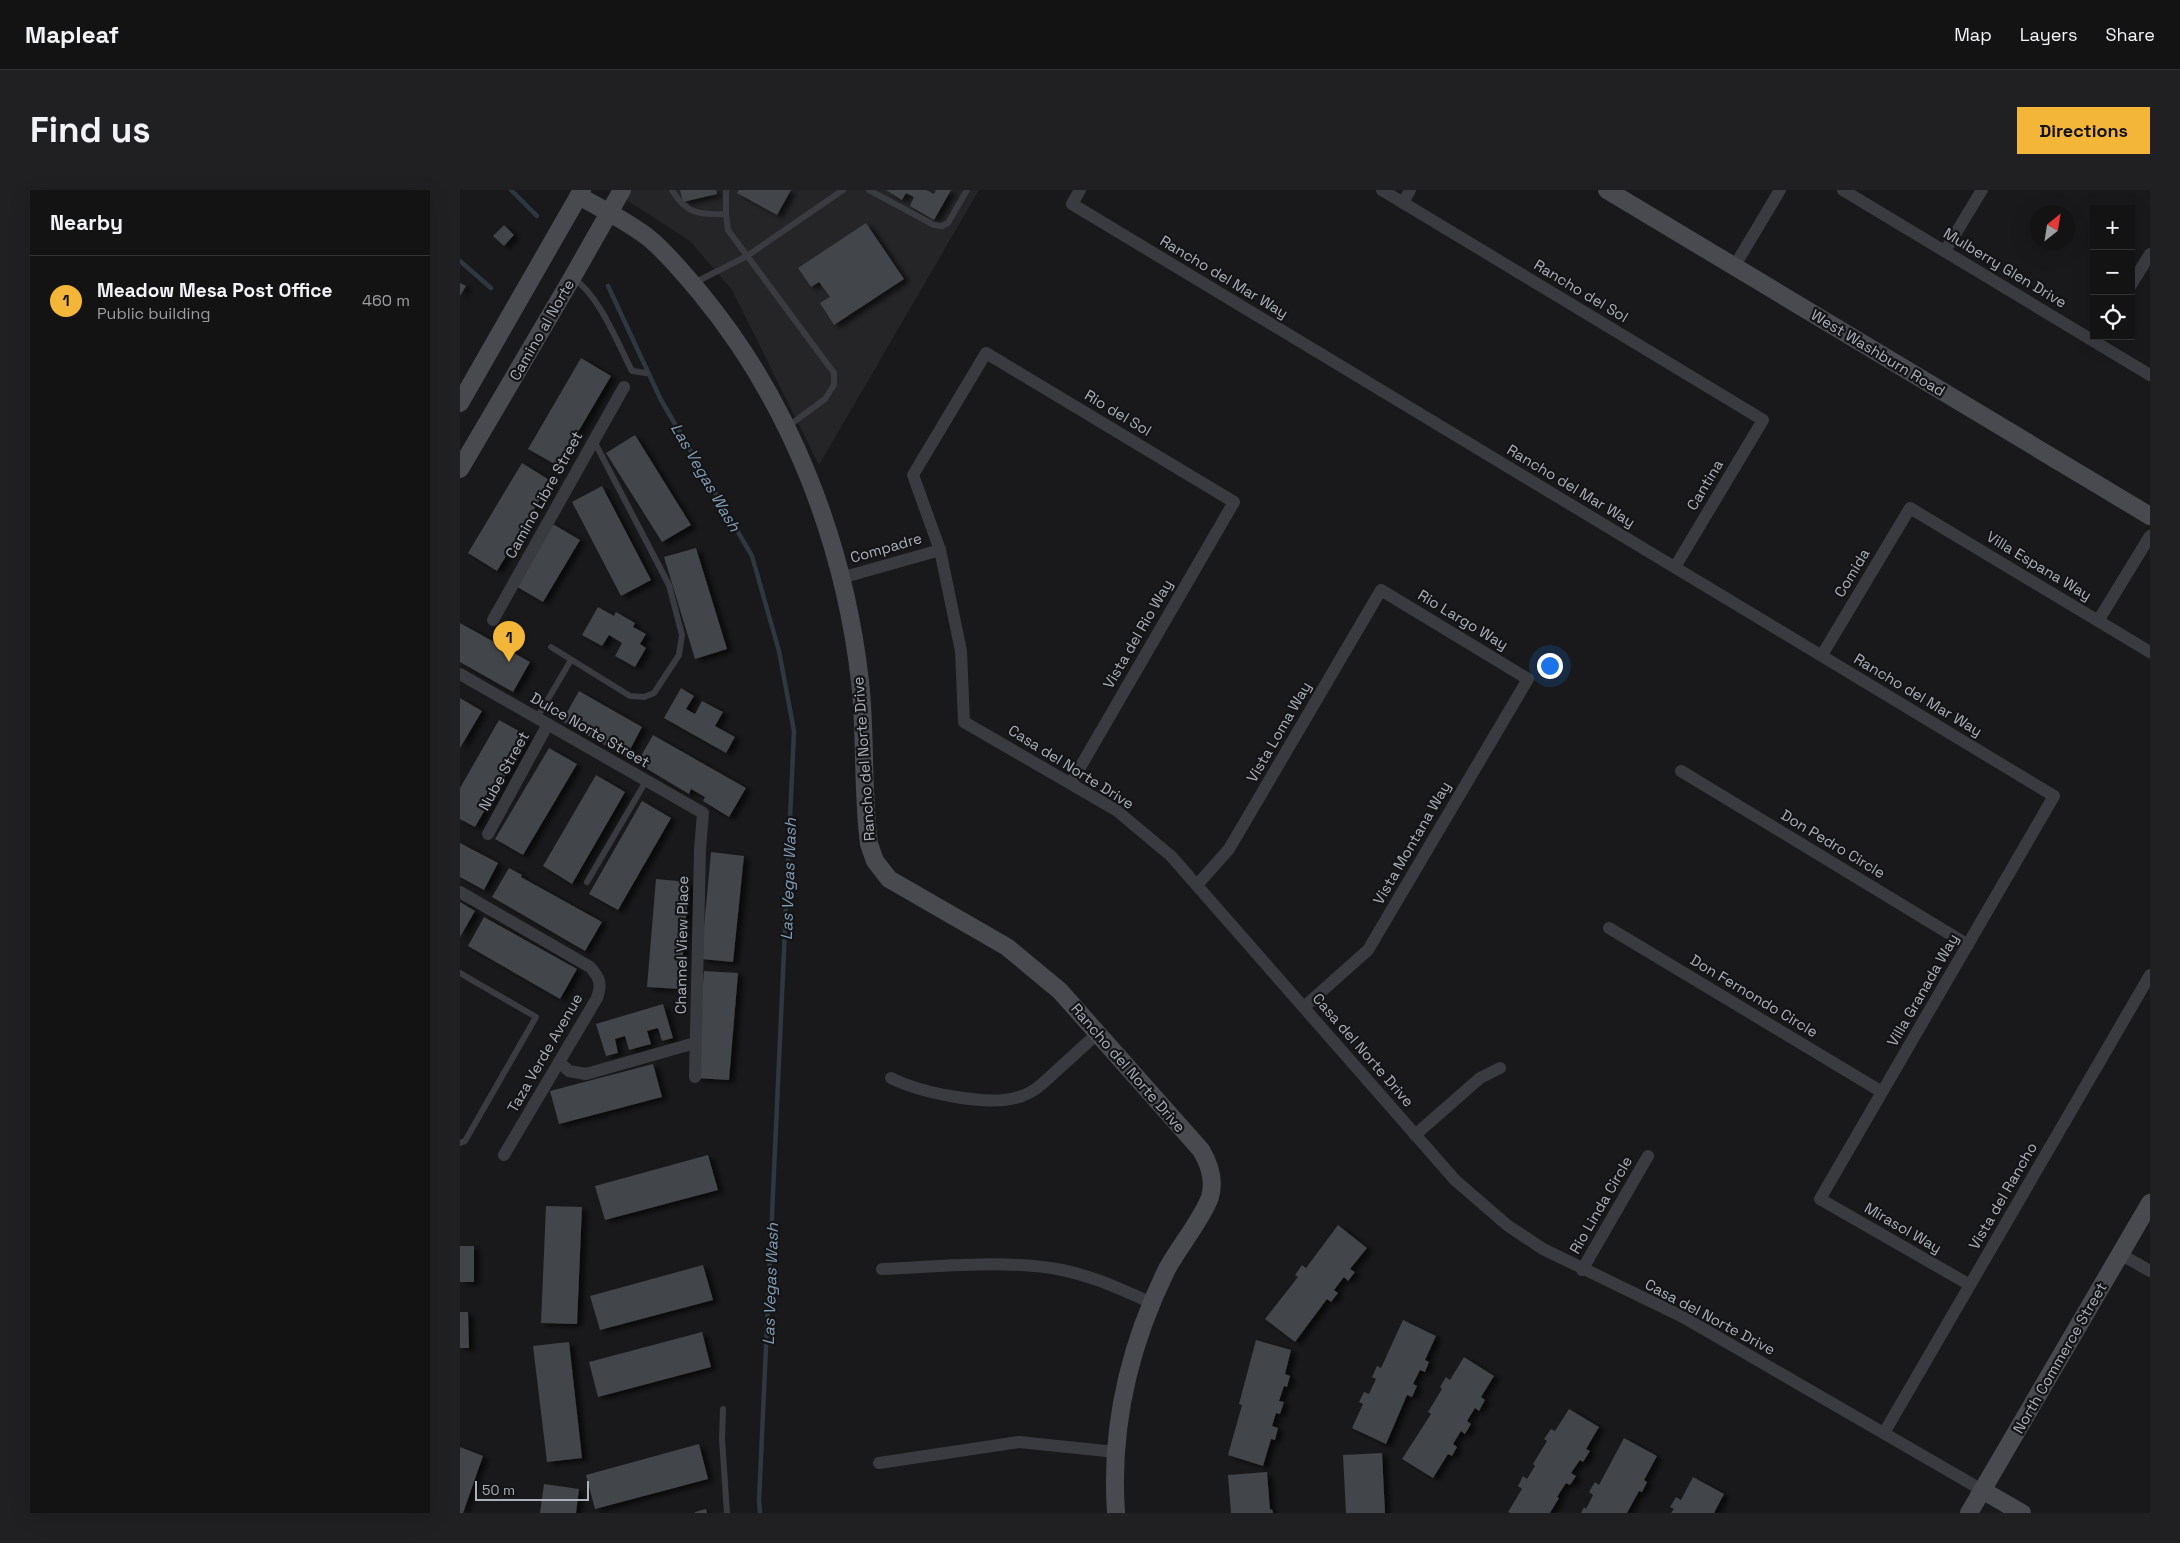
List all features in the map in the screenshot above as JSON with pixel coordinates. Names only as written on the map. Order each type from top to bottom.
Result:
[{"type":"street","name":"Camino al Norte","points":[[460,469],[622,190]]},
{"type":"street","name":"Rancho del Mar Way","points":[[1080,190],[1072,204],[2054,796]]},
{"type":"street","name":"Rancho del Sol","points":[[1382,190],[1763,420]]},
{"type":"street","points":[[1403,203],[1410,190]]},
{"type":"street","name":"West Washburn Road","points":[[1607,190],[2150,516]]},
{"type":"street","points":[[1734,267],[1780,190]]},
{"type":"street","name":"Mulberry Glen Drive","points":[[1843,190],[2090,335]]},
{"type":"street","points":[[1945,251],[1982,190]]},
{"type":"street","name":"Rancho del Norte Drive","points":[[580,193],[650,239],[692,284],[732,333],[786,427],[820,508],[841,578],[860,682],[864,722],[868,835],[875,861],[881,870],[898,886],[988,934],[1026,960],[1060,991],[1201,1150],[1210,1168],[1212,1188],[1205,1208],[1169,1266],[1135,1346],[1127,1374],[1117,1432],[1116,1513]]},
{"type":"street","points":[[460,403],[580,193]]},
{"type":"street","points":[[2135,278],[2150,254]]},
{"type":"street","name":"Mulberry Glen Drive","points":[[2099,340],[2150,375]]},
{"type":"street","name":"Casa del Norte Drive","points":[[986,353],[914,476],[940,550],[961,651],[964,722],[1116,810],[1171,856],[1415,1135],[1456,1180],[1507,1225],[1543,1249],[1582,1270],[1683,1317],[1982,1490]]},
{"type":"street","name":"Rio del Sol","points":[[986,353],[1234,502]]},
{"type":"street","name":"Camino Libre Street","points":[[493,620],[624,387]]},
{"type":"street","name":"Cantina","points":[[1675,567],[1763,420]]},
{"type":"street","name":"Vista del Rio Way","points":[[1071,783],[1234,502]]},
{"type":"street","name":"Villa Espana Way","points":[[1910,508],[2150,652]]},
{"type":"street","name":"Comida","points":[[1822,655],[1910,508]]},
{"type":"street","points":[[2098,621],[2150,536]]},
{"type":"street","name":"Compadre","points":[[841,578],[940,550]]},
{"type":"street","name":"Rio Largo Way","points":[[1381,590],[1528,679]]},
{"type":"street","name":"Vista Loma Way","points":[[1197,884],[1229,849],[1381,590]]},
{"type":"street","name":"Dulce Norte Street","points":[[460,674],[703,813]]},
{"type":"street","name":"Vista Montana Way","points":[[1304,1007],[1368,950],[1528,679]]},
{"type":"street","name":"Nube Street","points":[[488,834],[542,721]]},
{"type":"street","name":"Don Pedro Circle","points":[[1681,771],[1968,945]]},
{"type":"street","name":"Villa Granada Way","points":[[1820,1200],[2054,796]]},
{"type":"street","name":"Channel View Place","points":[[695,1077],[700,850],[703,813]]},
{"type":"street","name":"Taza Verde Avenue","points":[[460,892],[590,967],[598,976],[601,986],[596,998],[504,1155]]},
{"type":"street","name":"Don Fernondo Circle","points":[[1609,928],[1882,1092]]},
{"type":"street","name":"Vista del Rancho","points":[[1884,1433],[2150,975]]},
{"type":"street","points":[[891,1078],[910,1087],[930,1093],[992,1100],[1014,1099],[1034,1090],[1042,1084],[1098,1033]]},
{"type":"street","points":[[558,1062],[569,1070],[586,1074],[696,1043]]},
{"type":"street","points":[[1415,1135],[1480,1078],[1500,1068]]},
{"type":"street","name":"Rio Linda Circle","points":[[1582,1270],[1648,1156]]},
{"type":"street","name":"Mirasol Way","points":[[1820,1200],[1970,1285]]},
{"type":"street","name":"North Commerce Street","points":[[1970,1513],[2150,1203]]},
{"type":"street","points":[[2120,1254],[2150,1271]]},
{"type":"street","points":[[882,1269],[1017,1265],[1048,1267],[1092,1278],[1152,1303]]},
{"type":"street","points":[[880,1462],[1018,1442],[1116,1452]]},
{"type":"street","points":[[1982,1490],[2022,1513]]},
{"type":"lane","points":[[672,190],[685,208],[704,215],[726,214]]},
{"type":"lane","points":[[726,190],[728,230],[834,373],[834,385],[825,399],[786,427]]},
{"type":"lane","points":[[692,284],[747,256],[843,190]]},
{"type":"lane","points":[[869,190],[934,225],[942,226],[948,223],[967,190]]},
{"type":"lane","points":[[572,278],[584,286],[594,300],[632,371],[646,373]]},
{"type":"lane","points":[[551,647],[630,696],[644,697],[654,693],[679,655],[682,636],[669,585],[594,441]]},
{"type":"lane","points":[[542,721],[571,660]]},
{"type":"lane","points":[[587,882],[646,781]]},
{"type":"lane","points":[[460,973],[536,1017],[465,1141],[460,1142]]},
{"type":"lane","points":[[723,1409],[722,1439],[727,1513]]},
{"type":"shaded area","points":[[630,190],[979,190],[819,465],[732,290],[690,241],[625,199]]},
{"type":"building","points":[[680,190],[716,190],[717,194],[683,202]]},
{"type":"building","points":[[739,190],[791,190],[777,215],[737,193]]},
{"type":"building","points":[[886,190],[926,190],[934,194],[936,190],[951,190],[934,220],[910,206],[914,197],[906,193],[902,200]]},
{"type":"building","points":[[866,223],[904,279],[834,325],[820,303],[830,297],[819,282],[811,287],[798,268]]},
{"type":"building","points":[[504,225],[514,235],[504,246],[493,236]]},
{"type":"building","points":[[460,283],[466,286],[460,296]]},
{"type":"building","points":[[581,358],[611,376],[558,466],[528,449]]},
{"type":"building","points":[[635,435],[691,525],[662,542],[606,453]]},
{"type":"building","points":[[522,463],[551,481],[497,571],[468,553]]},
{"type":"building","points":[[602,486],[651,580],[621,596],[572,502]]},
{"type":"building","points":[[551,523],[580,540],[543,602],[514,585]]},
{"type":"building","points":[[696,548],[727,649],[695,659],[664,557]]},
{"type":"building","points":[[598,607],[614,616],[616,612],[635,623],[633,627],[646,634],[640,644],[646,648],[635,667],[615,656],[622,643],[609,635],[602,646],[582,635]]},
{"type":"building","points":[[460,623],[530,662],[513,692],[460,662]]},
{"type":"building","points":[[681,688],[694,696],[686,709],[695,714],[702,701],[723,712],[715,726],[735,737],[726,753],[664,718]]},
{"type":"building","points":[[579,691],[642,727],[626,757],[562,721]]},
{"type":"building","points":[[460,698],[482,711],[460,748]]},
{"type":"building","points":[[499,720],[528,736],[475,827],[460,819],[460,788]]},
{"type":"building","points":[[653,735],[746,788],[729,817],[703,801],[705,797],[691,789],[689,794],[637,763]]},
{"type":"building","points":[[549,748],[577,764],[523,855],[495,839]]},
{"type":"building","points":[[596,775],[625,792],[572,884],[543,866]]},
{"type":"building","points":[[642,801],[671,818],[618,910],[589,894]]},
{"type":"building","points":[[460,843],[498,863],[484,890],[460,877]]},
{"type":"building","points":[[711,852],[744,856],[733,962],[701,959]]},
{"type":"building","points":[[509,868],[522,875],[521,877],[602,922],[585,951],[492,897]]},
{"type":"building","points":[[656,879],[689,882],[680,989],[647,987]]},
{"type":"building","points":[[460,902],[475,911],[460,937]]},
{"type":"building","points":[[484,917],[577,969],[560,999],[468,946]]},
{"type":"building","points":[[704,971],[738,973],[729,1080],[696,1078]]},
{"type":"building","points":[[663,1004],[673,1038],[662,1041],[658,1028],[647,1031],[651,1044],[629,1050],[625,1036],[615,1039],[618,1053],[606,1056],[596,1024]]},
{"type":"building","points":[[653,1064],[662,1097],[559,1124],[550,1091]]},
{"type":"building","points":[[708,1155],[718,1190],[605,1220],[595,1186]]},
{"type":"building","points":[[546,1206],[582,1207],[577,1324],[541,1323]]},
{"type":"building","points":[[1338,1225],[1367,1248],[1350,1269],[1355,1272],[1348,1281],[1344,1277],[1334,1290],[1338,1293],[1331,1302],[1327,1299],[1295,1342],[1265,1319],[1298,1277],[1295,1275],[1302,1265],[1306,1268]]},
{"type":"building","points":[[460,1246],[474,1246],[474,1282],[460,1282]]},
{"type":"building","points":[[703,1265],[713,1300],[600,1330],[590,1296]]},
{"type":"building","points":[[460,1312],[468,1312],[469,1348],[460,1348]]},
{"type":"building","points":[[1403,1320],[1436,1336],[1425,1360],[1429,1362],[1425,1372],[1420,1370],[1413,1384],[1417,1386],[1412,1397],[1407,1395],[1386,1444],[1352,1428],[1363,1404],[1359,1402],[1364,1392],[1369,1394],[1376,1379],[1372,1377],[1377,1366],[1381,1368]]},
{"type":"building","points":[[702,1332],[711,1367],[598,1397],[589,1362]]},
{"type":"building","points":[[1256,1340],[1291,1350],[1285,1374],[1290,1376],[1287,1387],[1284,1386],[1279,1401],[1284,1402],[1280,1414],[1276,1413],[1272,1426],[1278,1428],[1275,1440],[1271,1439],[1263,1466],[1228,1455],[1242,1405],[1239,1404]]},
{"type":"building","points":[[569,1342],[582,1458],[547,1462],[533,1346]]},
{"type":"building","points":[[1464,1357],[1494,1376],[1481,1397],[1485,1400],[1479,1411],[1475,1408],[1467,1421],[1471,1424],[1465,1434],[1461,1431],[1453,1444],[1457,1447],[1452,1456],[1448,1454],[1433,1478],[1402,1459],[1431,1414],[1428,1412],[1442,1389],[1440,1387],[1446,1377],[1450,1380]]},
{"type":"building","points":[[1569,1409],[1599,1427],[1586,1449],[1590,1451],[1583,1462],[1580,1460],[1571,1473],[1576,1476],[1570,1485],[1566,1483],[1550,1513],[1508,1512],[1522,1489],[1518,1486],[1523,1476],[1527,1479],[1535,1466],[1533,1464],[1547,1441],[1544,1439],[1551,1429],[1555,1431]]},
{"type":"building","points":[[1624,1438],[1657,1456],[1644,1480],[1647,1482],[1642,1492],[1639,1491],[1627,1513],[1581,1513],[1584,1507],[1586,1509],[1593,1495],[1589,1492],[1595,1482],[1599,1485]]},
{"type":"building","points":[[699,1444],[708,1479],[595,1509],[586,1475]]},
{"type":"building","points":[[460,1447],[483,1456],[463,1513],[460,1513]]},
{"type":"building","points":[[1382,1453],[1385,1513],[1346,1513],[1343,1455]]},
{"type":"building","points":[[1267,1472],[1270,1510],[1272,1509],[1273,1513],[1231,1513],[1228,1475]]},
{"type":"building","points":[[1693,1477],[1724,1494],[1714,1513],[1671,1513],[1674,1509],[1670,1507],[1676,1497],[1681,1500]]},
{"type":"building","points":[[544,1484],[579,1489],[576,1513],[540,1513]]},
{"type":"building","points":[[706,1509],[707,1513],[695,1513],[695,1512]]},
{"type":"waterway","name":"Las Vegas Wash","points":[[511,190],[537,216]]},
{"type":"waterway","points":[[460,261],[491,288]]},
{"type":"waterway","name":"Las Vegas Wash","points":[[608,286],[661,400],[752,556],[779,651],[794,731],[759,1501],[760,1513]]},
{"type":"place","name":"Meadow Mesa Post Office","points":[[509,662]]}]
